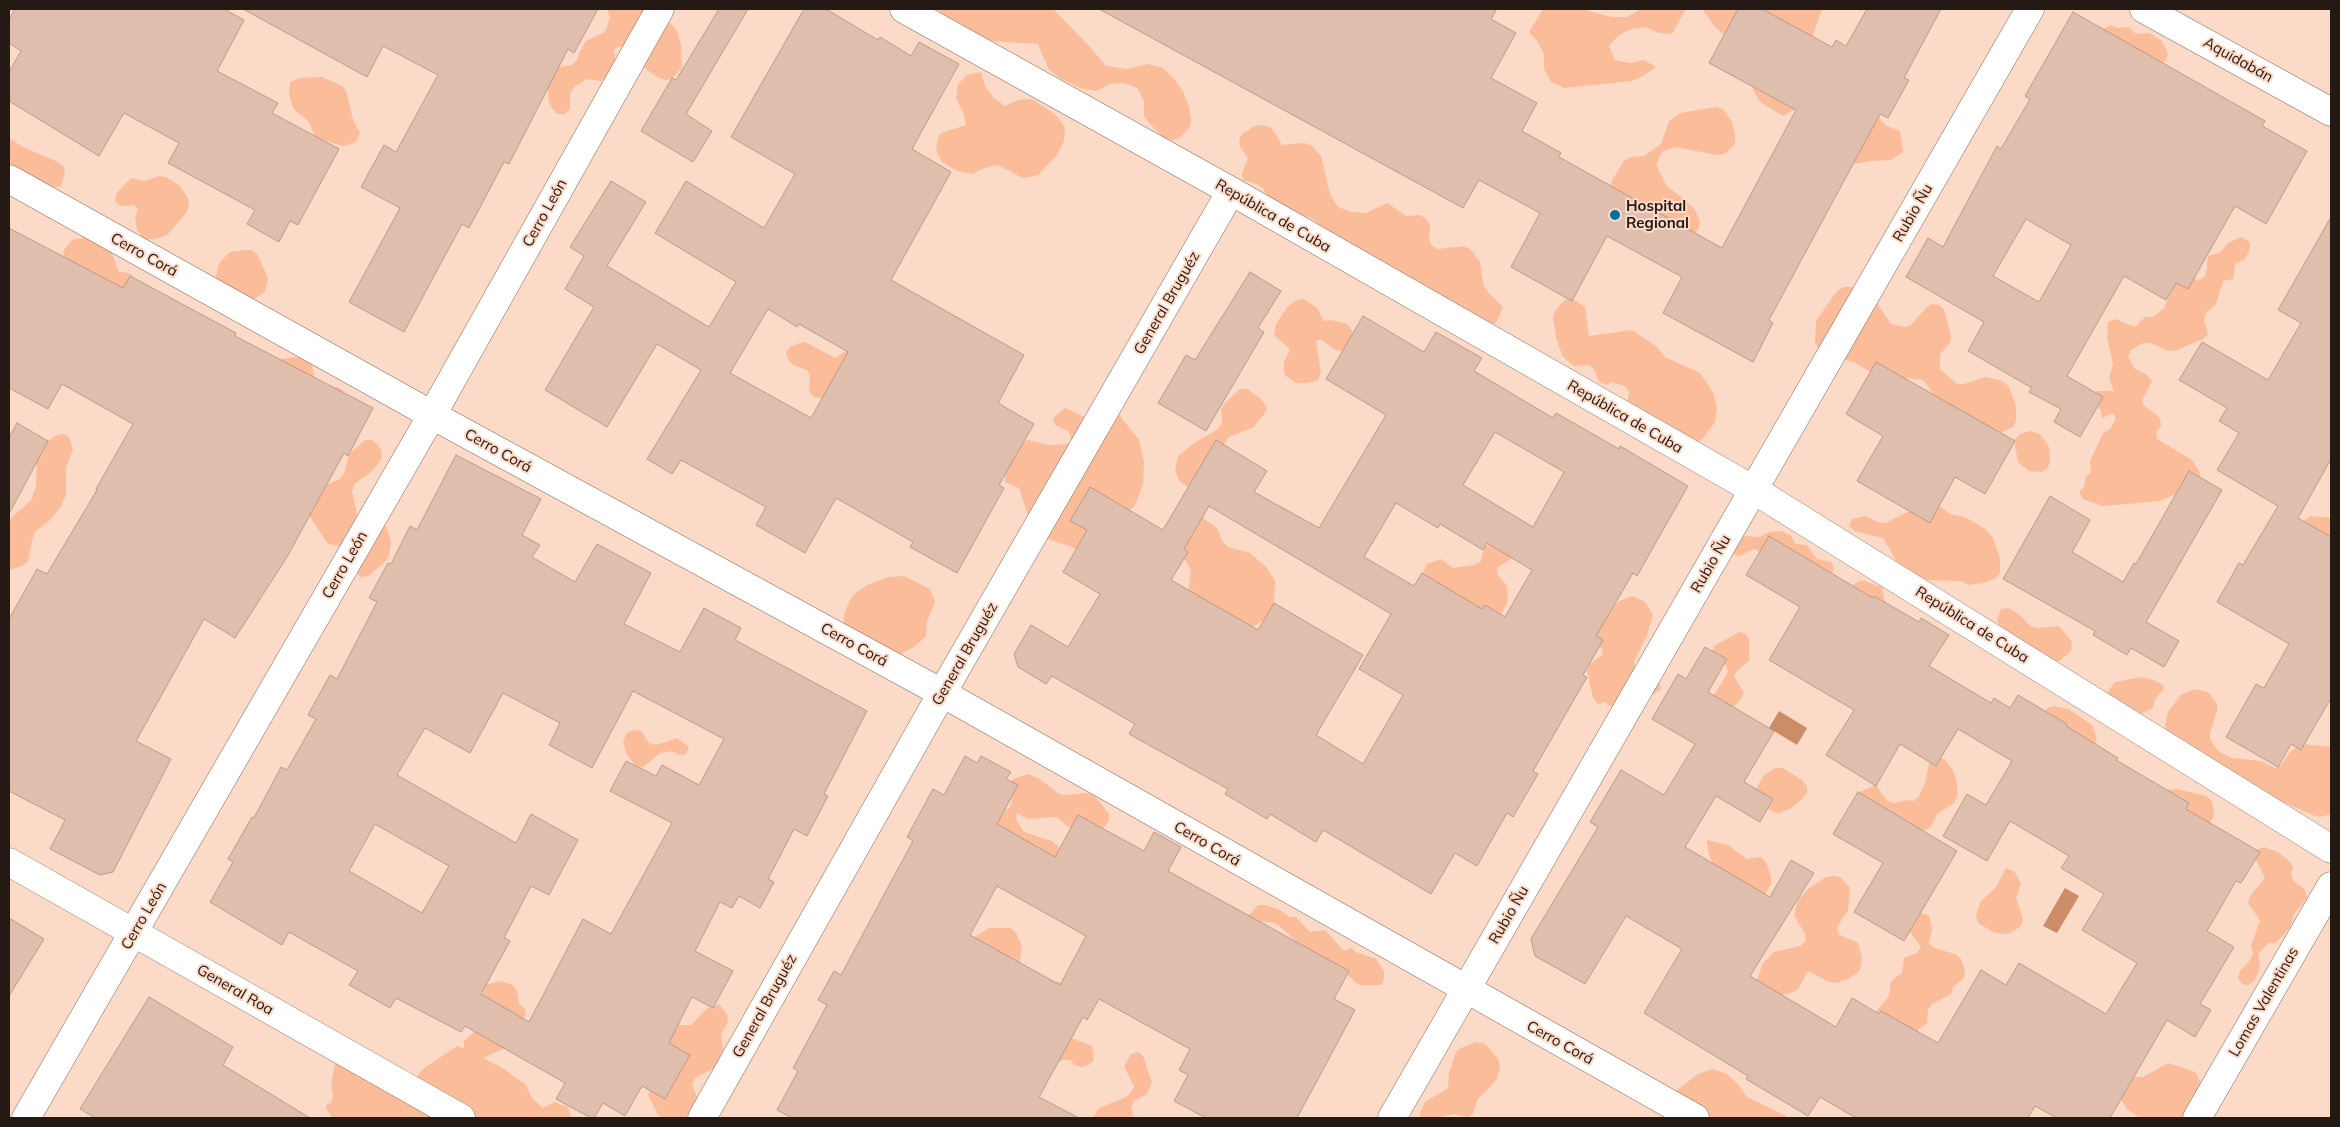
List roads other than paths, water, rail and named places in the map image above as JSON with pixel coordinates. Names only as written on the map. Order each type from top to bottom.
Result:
[{"type":"street","name":"Cerro León","points":[[26,1118],[432,415],[660,9]]},
{"type":"street","name":"República de Cuba","points":[[904,9],[1231,192],[1754,490],[2331,848]]},
{"type":"street","name":"Rubio Ñu","points":[[1392,1118],[2030,9]]},
{"type":"street","name":"Aquidabán","points":[[2144,9],[2331,112]]},
{"type":"street","name":"Cerro Corá","points":[[9,179],[432,415],[942,693],[1695,1118]]},
{"type":"street","name":"General Bruguéz","points":[[702,1118],[942,693],[1231,192]]},
{"type":"street","name":"General Roa","points":[[9,862],[461,1118]]},
{"type":"street","name":"Lomas Valentinas","points":[[2197,1118],[2331,886]]},
{"type":"place","name":"Hospital Regional","points":[[1615,215]]}]
